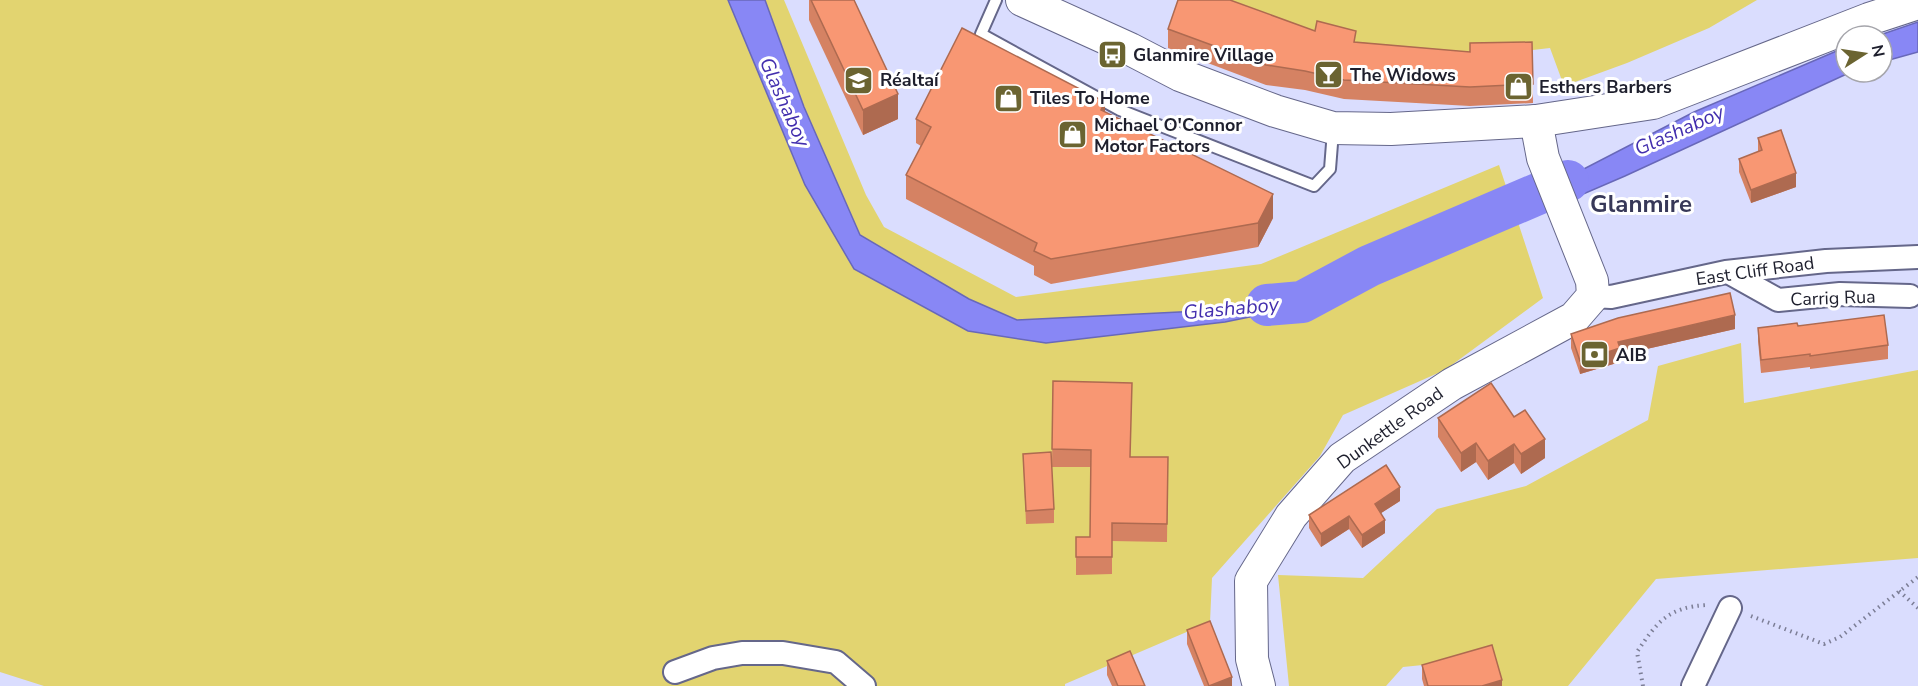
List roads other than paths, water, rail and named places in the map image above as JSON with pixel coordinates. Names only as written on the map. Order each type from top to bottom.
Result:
[{"type":"main road","points":[[1022,0],[1130,49],[1180,75],[1275,111],[1334,128],[1391,129],[1536,121],[1653,103],[1869,19],[1918,3]]},
{"type":"main road","points":[[1536,121],[1543,158],[1592,289]]},
{"type":"main road","name":"Dunkettle Road","points":[[1259,686],[1252,659],[1251,580],[1291,516],[1342,459],[1452,384],[1574,318],[1592,289]]},
{"type":"street","name":"East Cliff Road","points":[[1592,289],[1611,297],[1728,272],[1826,261],[1918,257]]},
{"type":"street","name":"Carrig Rua","points":[[1728,272],[1778,300],[1839,294],[1910,296]]},
{"type":"street","points":[[1693,686],[1730,608]]},
{"type":"street","points":[[675,672],[713,658],[741,653],[783,653],[836,662],[864,686]]},
{"type":"lane","points":[[996,0],[981,34],[1120,110],[1314,186],[1330,169],[1334,128]]},
{"type":"water","points":[[728,0],[765,0],[804,107],[860,235],[969,299],[1017,320],[1220,310],[1321,292],[1516,204],[1694,112],[1834,52],[1834,80],[1625,176],[1437,257],[1325,302],[1225,322],[1046,343],[968,331],[854,269],[805,185]]},
{"type":"water","points":[[1918,22],[1918,52],[1894,59],[1894,30]]},
{"type":"waterway","name":"Glashaboy","points":[[1267,305],[1302,302],[1369,266],[1568,181]]},
{"type":"place","name":"Glanmire Village","points":[[1112,55]]},
{"type":"place","name":"The Widows","points":[[1329,75]]},
{"type":"place","name":"Réaltaí","points":[[859,80]]},
{"type":"place","name":"Esthers Barbers","points":[[1518,87]]},
{"type":"place","name":"Tiles To Home","points":[[1009,98]]},
{"type":"place","name":"Michael O'Connor Motor Factors","points":[[1073,135]]},
{"type":"place","name":"AIB","points":[[1595,355]]},
{"type":"district","name":"Glanmire","points":[[1641,204]]}]
